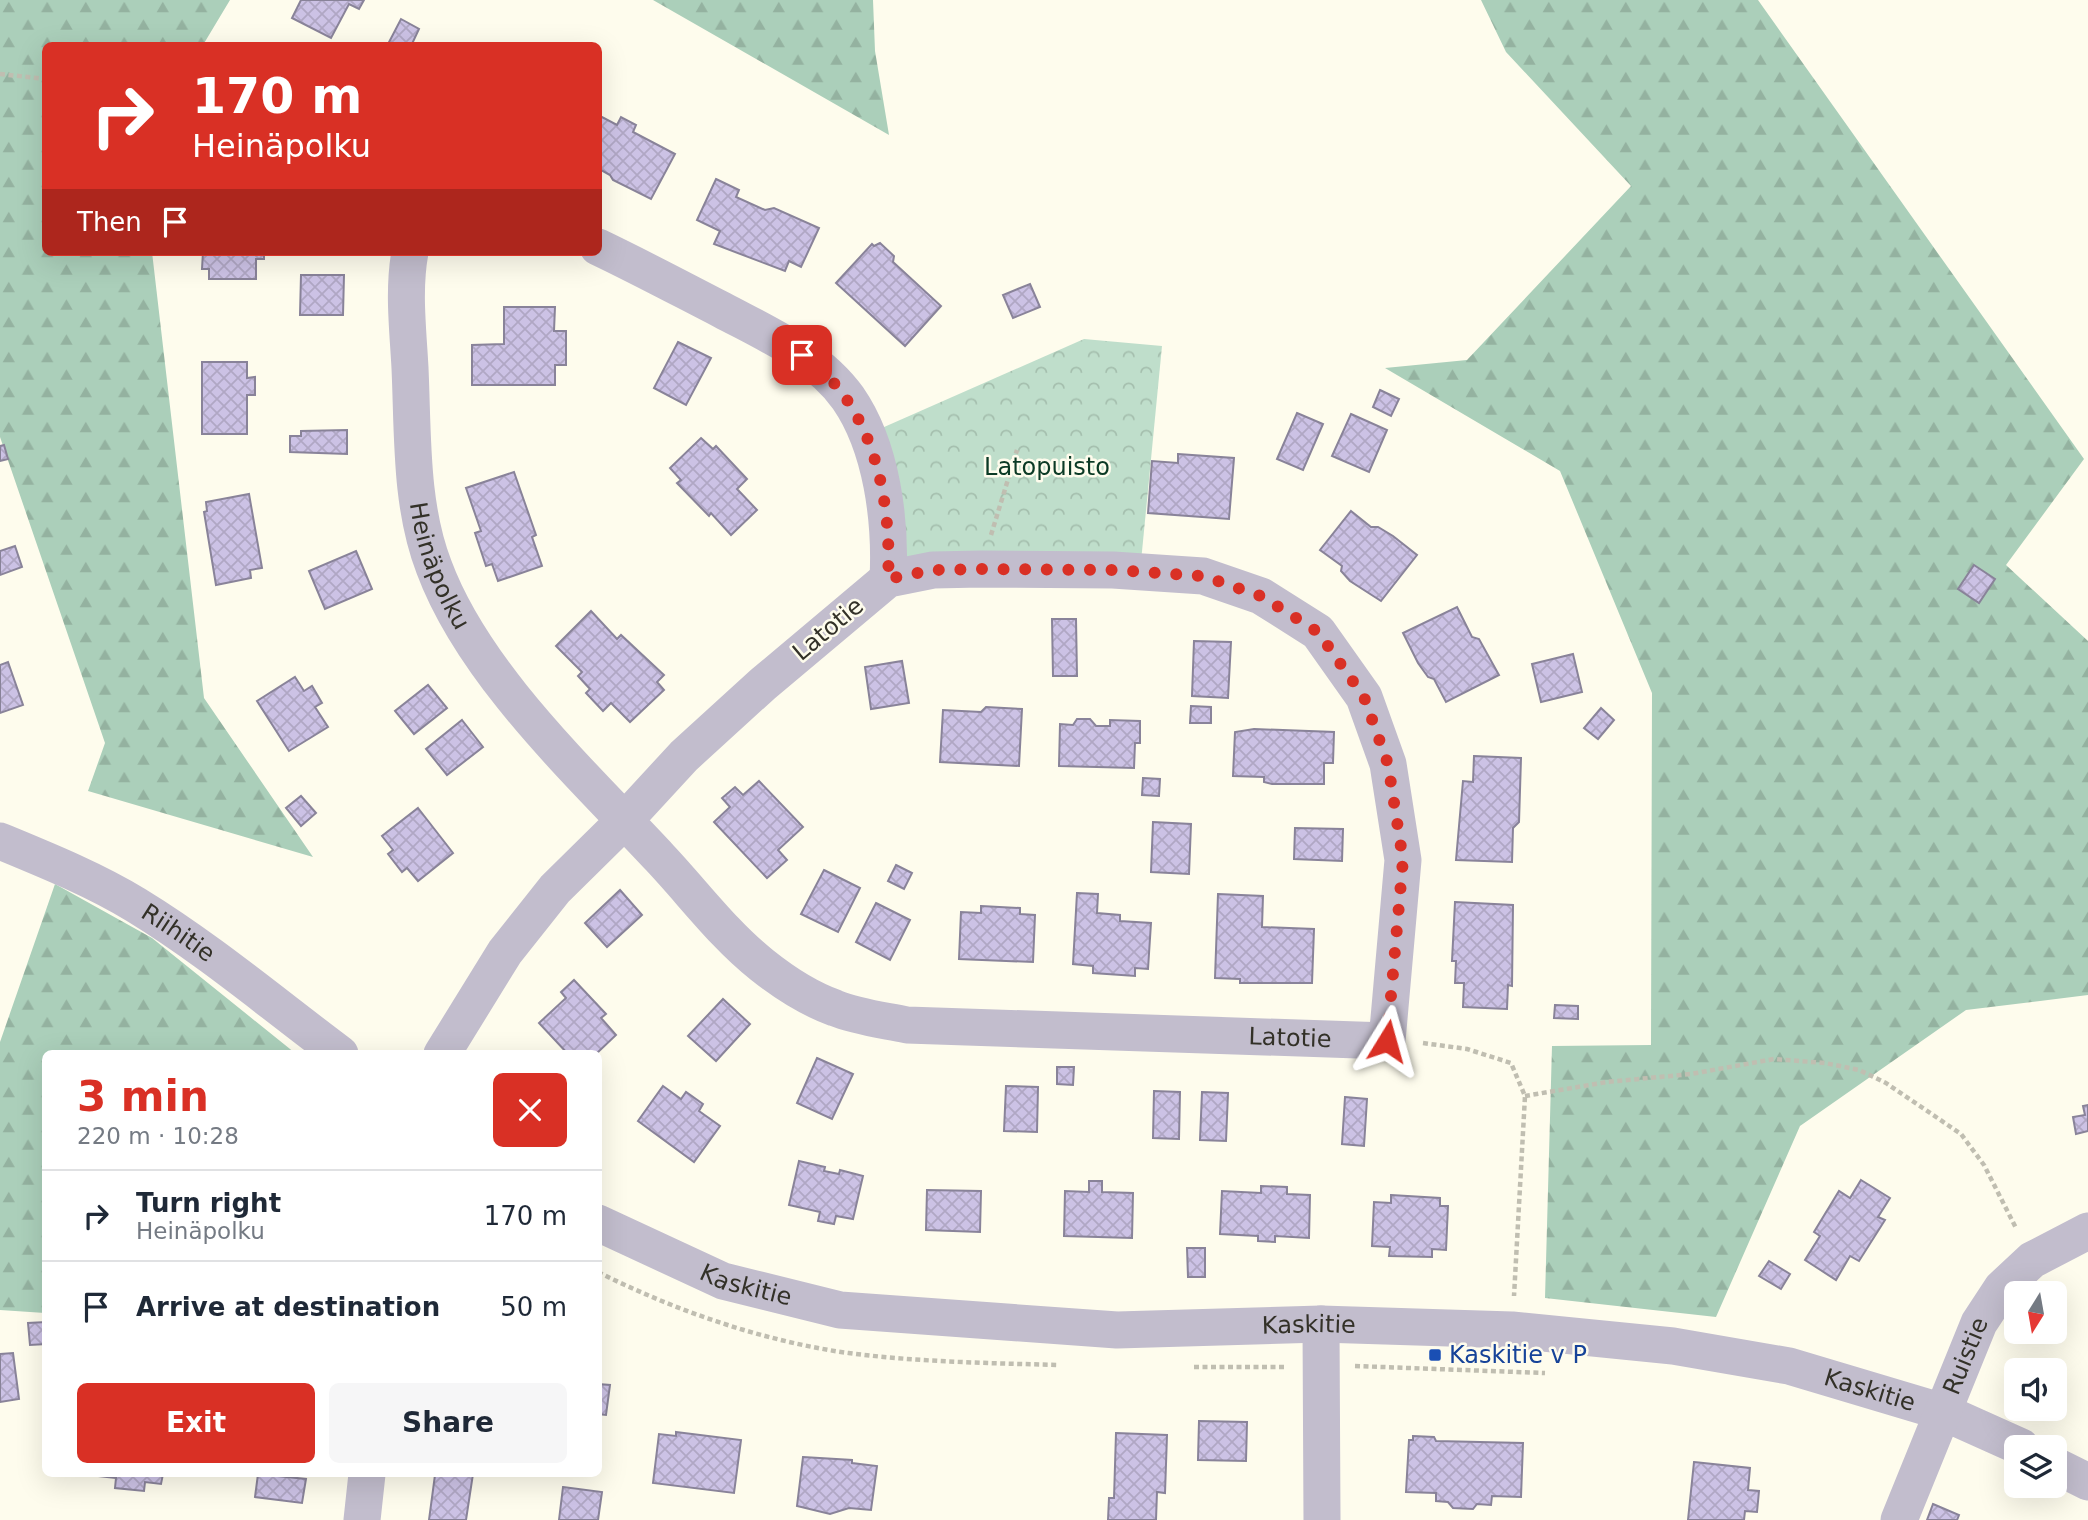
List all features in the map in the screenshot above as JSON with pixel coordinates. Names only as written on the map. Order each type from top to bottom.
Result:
[{"type":"street","points":[[602,249],[781,341],[823,369],[849,399],[874,459],[890,547],[888,579]]},
{"type":"street","name":"Heinäpolku","points":[[410,256],[407,297],[415,475],[422,526],[433,564],[449,605],[477,649],[559,749],[625,820]]},
{"type":"street","name":"Latotie","points":[[444,1050],[505,952],[555,889],[625,820],[684,756],[763,684],[888,579],[933,570],[981,569],[1113,570],[1203,576],[1261,596],[1318,632],[1364,697],[1388,764],[1403,860],[1387,1041],[907,1025],[835,1008],[761,965],[625,820]]},
{"type":"street","name":"Riihitie","points":[[0,841],[57,864],[136,905],[292,1014],[335,1050]]},
{"type":"street","name":"Kaskitie","points":[[602,1225],[723,1281],[840,1310],[1117,1330],[1321,1324],[1512,1330],[1672,1346],[1789,1366],[1943,1412],[2004,1439]]},
{"type":"street","name":"Ruistie","points":[[1899,1520],[1979,1323],[2002,1288],[2032,1260],[2088,1231]]},
{"type":"street","points":[[1321,1324],[1322,1520]]},
{"type":"street","points":[[2067,1472],[2088,1482]]},
{"type":"street","points":[[362,1520],[367,1477]]},
{"type":"path","points":[[0,74],[42,79]]},
{"type":"path","points":[[981,569],[1017,450]]},
{"type":"path","points":[[1387,1041],[1468,1049],[1511,1063],[1525,1096],[1512,1330]]},
{"type":"path","points":[[1525,1096],[1607,1082],[1692,1074],[1774,1059],[1825,1062],[1859,1070],[1886,1083],[1961,1134],[1984,1165],[2032,1260]]},
{"type":"green space","points":[[0,0],[230,0],[205,42],[42,42],[42,256],[152,256],[204,698],[313,857],[88,791],[105,743],[0,437]]},
{"type":"green space","points":[[653,0],[873,0],[875,51],[889,135]]},
{"type":"green space","points":[[1481,0],[1758,0],[2084,459],[2006,565],[2088,641],[2088,995],[1966,1010],[1800,1126],[1716,1317],[1545,1298],[1552,1046],[1651,1045],[1652,693],[1560,471],[1385,368],[1467,360],[1631,186],[1506,52]]},
{"type":"green space","name":"Latopuisto","points":[[1084,339],[1162,346],[1140,572],[888,579],[866,435]]},
{"type":"green space","points":[[55,884],[152,938],[291,1050],[42,1050],[42,1313],[0,1310],[0,1042]]},
{"type":"building","points":[[301,0],[364,0],[359,9],[349,4],[331,38],[292,18]]},
{"type":"building","points":[[401,19],[419,29],[413,42],[389,42]]},
{"type":"building","points":[[602,117],[617,125],[621,117],[636,125],[633,132],[675,154],[651,199],[613,180],[602,171]]},
{"type":"building","points":[[716,179],[739,190],[736,197],[765,210],[774,208],[819,228],[801,267],[789,261],[785,271],[714,244],[720,231],[697,220]]},
{"type":"building","points":[[880,243],[894,256],[893,262],[941,306],[905,346],[836,283],[872,244],[874,246]]},
{"type":"building","points":[[203,256],[264,256],[264,259],[256,259],[256,279],[209,279],[209,269],[202,269]]},
{"type":"building","points":[[301,275],[344,275],[343,315],[300,315]]},
{"type":"building","points":[[1030,284],[1040,307],[1013,318],[1003,295]]},
{"type":"building","points":[[504,307],[555,307],[554,331],[566,331],[566,365],[555,365],[555,385],[472,385],[472,345],[504,344]]},
{"type":"building","points":[[678,342],[711,358],[686,405],[654,388]]},
{"type":"building","points":[[202,362],[247,362],[247,378],[255,377],[255,395],[247,395],[247,434],[202,434]]},
{"type":"building","points":[[1380,390],[1399,399],[1391,416],[1373,407]]},
{"type":"building","points":[[1297,413],[1323,424],[1303,470],[1277,459]]},
{"type":"building","points":[[1351,414],[1387,430],[1369,472],[1332,456]]},
{"type":"building","points":[[347,430],[347,454],[290,452],[290,436],[301,436],[301,431]]},
{"type":"building","points":[[701,438],[713,449],[716,446],[747,479],[737,489],[757,510],[731,535],[677,483],[681,480],[670,468]]},
{"type":"building","points":[[4,445],[8,459],[0,461],[0,446]]},
{"type":"building","points":[[1178,454],[1234,458],[1229,519],[1148,513],[1152,461],[1178,463]]},
{"type":"building","points":[[514,472],[536,535],[532,537],[542,566],[498,581],[492,564],[486,566],[475,533],[481,531],[466,488]]},
{"type":"building","points":[[249,494],[262,568],[250,570],[251,578],[216,585],[204,512],[207,511],[206,502]]},
{"type":"building","points":[[1351,511],[1371,527],[1378,527],[1393,536],[1417,555],[1381,601],[1350,581],[1341,571],[1342,566],[1320,550]]},
{"type":"building","points":[[15,546],[22,567],[0,575],[0,551]]},
{"type":"building","points":[[356,551],[372,589],[325,609],[309,571]]},
{"type":"building","points":[[1974,565],[1995,579],[1979,603],[1958,589]]},
{"type":"building","points":[[1457,607],[1472,637],[1479,639],[1499,675],[1446,702],[1434,679],[1428,677],[1418,663],[1403,633]]},
{"type":"building","points":[[591,611],[617,639],[621,635],[664,675],[657,682],[664,690],[630,722],[611,703],[603,711],[586,693],[590,689],[578,676],[582,672],[556,646]]},
{"type":"building","points":[[1052,619],[1076,619],[1077,676],[1053,676]]},
{"type":"building","points":[[1194,641],[1231,642],[1228,698],[1192,696]]},
{"type":"building","points":[[1573,654],[1582,692],[1541,702],[1532,664]]},
{"type":"building","points":[[902,661],[909,703],[871,709],[865,667]]},
{"type":"building","points":[[8,662],[23,705],[0,713],[0,665]]},
{"type":"building","points":[[295,677],[304,691],[312,686],[322,703],[315,707],[328,727],[289,751],[257,701]]},
{"type":"building","points":[[428,685],[447,708],[414,734],[395,711]]},
{"type":"building","points":[[1191,706],[1211,707],[1211,723],[1190,723]]},
{"type":"building","points":[[986,707],[1022,709],[1019,766],[940,762],[943,710],[981,712]]},
{"type":"building","points":[[1601,708],[1614,720],[1598,739],[1584,728]]},
{"type":"building","points":[[1077,719],[1090,719],[1096,726],[1110,726],[1110,720],[1140,721],[1140,743],[1135,743],[1134,768],[1059,766],[1060,724],[1073,725]]},
{"type":"building","points":[[462,720],[483,747],[447,775],[426,749]]},
{"type":"building","points":[[1254,729],[1334,732],[1333,763],[1324,763],[1324,784],[1272,784],[1264,782],[1264,777],[1233,776],[1235,732]]},
{"type":"building","points":[[1474,756],[1521,758],[1519,822],[1513,828],[1512,862],[1456,860],[1463,781],[1473,782]]},
{"type":"building","points":[[1143,778],[1160,779],[1159,796],[1142,795]]},
{"type":"building","points":[[759,781],[803,827],[778,850],[787,860],[767,878],[714,822],[730,807],[722,798],[735,787],[743,795]]},
{"type":"building","points":[[301,796],[316,813],[301,826],[286,808]]},
{"type":"building","points":[[418,808],[453,853],[418,881],[407,868],[402,872],[388,854],[393,850],[382,836]]},
{"type":"building","points":[[1153,822],[1191,824],[1189,874],[1151,872]]},
{"type":"building","points":[[1295,828],[1343,829],[1342,861],[1294,859]]},
{"type":"building","points":[[896,865],[912,873],[904,889],[888,881]]},
{"type":"building","points":[[824,870],[860,888],[838,932],[801,914]]},
{"type":"building","points":[[620,890],[642,915],[607,947],[585,923]]},
{"type":"building","points":[[1077,893],[1098,894],[1097,913],[1120,915],[1120,921],[1151,923],[1148,969],[1135,968],[1135,976],[1093,973],[1093,966],[1073,964]]},
{"type":"building","points":[[1218,894],[1263,896],[1262,927],[1314,929],[1312,983],[1240,983],[1240,979],[1215,978]]},
{"type":"building","points":[[1455,902],[1513,905],[1512,986],[1508,985],[1507,1009],[1463,1007],[1464,983],[1455,983],[1456,961],[1452,961]]},
{"type":"building","points":[[876,903],[910,920],[890,960],[856,942]]},
{"type":"building","points":[[981,906],[1020,908],[1020,914],[1035,915],[1033,962],[959,959],[961,912],[981,913]]},
{"type":"building","points":[[574,980],[606,1014],[601,1018],[616,1035],[600,1050],[564,1050],[539,1023],[566,998],[561,992]]},
{"type":"building","points":[[723,999],[750,1024],[716,1061],[688,1036]]},
{"type":"building","points":[[1555,1005],[1578,1006],[1578,1019],[1554,1018]]},
{"type":"building","points":[[817,1058],[853,1074],[832,1119],[797,1103]]},
{"type":"building","points":[[1057,1067],[1074,1067],[1073,1085],[1057,1084]]},
{"type":"building","points":[[663,1086],[681,1099],[686,1092],[703,1104],[699,1111],[720,1126],[694,1162],[638,1121]]},
{"type":"building","points":[[1006,1086],[1038,1087],[1037,1132],[1004,1131]]},
{"type":"building","points":[[1154,1091],[1180,1092],[1179,1139],[1153,1138]]},
{"type":"building","points":[[1202,1092],[1228,1093],[1226,1141],[1200,1140]]},
{"type":"building","points":[[1345,1097],[1367,1099],[1364,1146],[1342,1144]]},
{"type":"building","points":[[2088,1105],[2088,1131],[2076,1134],[2073,1117],[2085,1115],[2083,1106]]},
{"type":"building","points":[[799,1161],[825,1167],[824,1171],[839,1174],[840,1170],[863,1176],[853,1219],[836,1216],[834,1224],[818,1221],[820,1212],[789,1205]]},
{"type":"building","points":[[1861,1180],[1890,1198],[1878,1217],[1885,1220],[1859,1261],[1850,1256],[1836,1280],[1805,1260],[1820,1236],[1814,1232],[1839,1191],[1850,1198]]},
{"type":"building","points":[[1089,1181],[1102,1181],[1102,1192],[1133,1193],[1132,1238],[1064,1236],[1065,1191],[1089,1192]]},
{"type":"building","points":[[1261,1186],[1287,1187],[1287,1194],[1310,1195],[1309,1238],[1275,1236],[1275,1242],[1258,1241],[1258,1236],[1220,1234],[1222,1191],[1261,1193]]},
{"type":"building","points":[[927,1190],[981,1191],[980,1232],[926,1230]]},
{"type":"building","points":[[1391,1195],[1440,1198],[1440,1206],[1448,1206],[1446,1250],[1432,1249],[1432,1257],[1389,1256],[1390,1247],[1372,1246],[1374,1202],[1391,1203]]},
{"type":"building","points":[[1187,1248],[1205,1248],[1205,1277],[1188,1277]]},
{"type":"building","points":[[1769,1261],[1790,1274],[1781,1289],[1759,1276]]},
{"type":"building","points":[[42,1322],[42,1344],[30,1345],[28,1323]]},
{"type":"building","points":[[13,1353],[19,1399],[0,1402],[0,1354]]},
{"type":"building","points":[[602,1384],[610,1385],[606,1415],[602,1414]]},
{"type":"building","points":[[1199,1421],[1247,1422],[1246,1461],[1198,1460]]},
{"type":"building","points":[[676,1432],[741,1440],[734,1493],[653,1483],[659,1434],[676,1436]]},
{"type":"building","points":[[1116,1433],[1167,1435],[1165,1493],[1157,1492],[1156,1520],[1108,1520],[1109,1498],[1114,1498]]},
{"type":"building","points":[[1413,1436],[1434,1437],[1436,1441],[1523,1443],[1521,1497],[1492,1496],[1491,1505],[1477,1504],[1473,1509],[1453,1508],[1448,1502],[1436,1501],[1436,1493],[1406,1492],[1409,1440],[1413,1440]]},
{"type":"building","points":[[803,1457],[852,1460],[852,1463],[877,1466],[871,1510],[849,1508],[830,1514],[797,1506]]},
{"type":"building","points":[[1694,1462],[1750,1468],[1748,1490],[1759,1491],[1757,1512],[1745,1511],[1744,1520],[1688,1520]]},
{"type":"building","points":[[108,1477],[162,1477],[161,1484],[145,1482],[144,1491],[115,1488],[116,1478]]},
{"type":"building","points":[[258,1477],[306,1479],[302,1503],[255,1497]]},
{"type":"building","points":[[435,1477],[473,1477],[466,1520],[429,1520]]},
{"type":"building","points":[[563,1487],[602,1492],[598,1520],[559,1520]]},
{"type":"building","points":[[1933,1504],[1959,1515],[1957,1520],[1927,1520]]},
{"type":"place","name":"Kaskitie v P","points":[[1435,1355]]},
{"type":"route","points":[[802,355],[823,369],[849,399],[866,435],[883,497],[890,547],[888,579],[933,570],[981,569],[1113,570],[1203,576],[1261,596],[1318,632],[1364,697],[1388,764],[1403,860],[1387,1041]]}]
